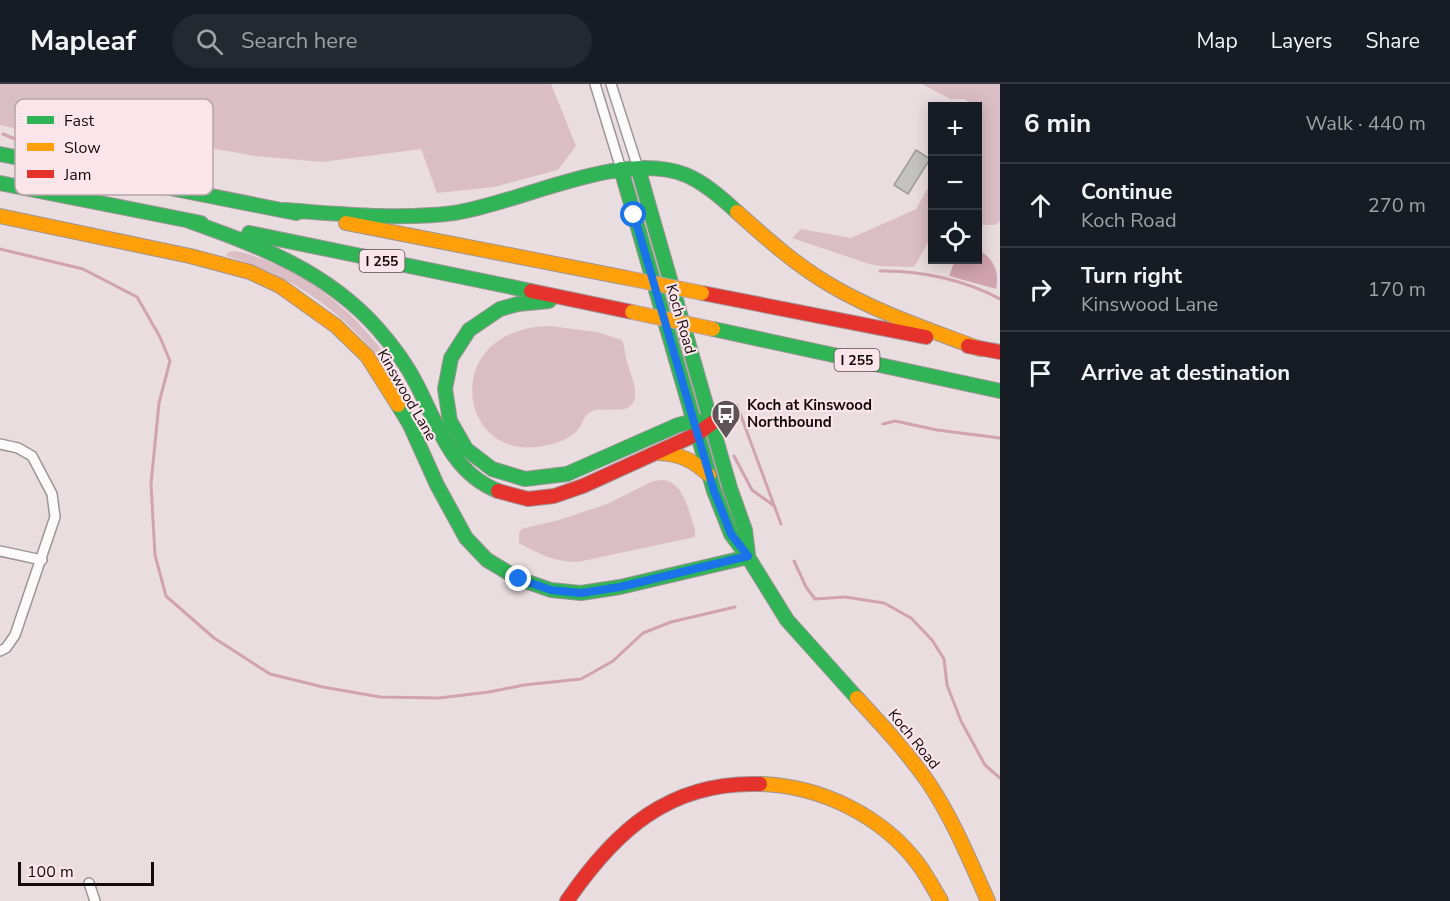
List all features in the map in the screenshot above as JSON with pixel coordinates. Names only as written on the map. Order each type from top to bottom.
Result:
[{"type":"main road","name":"I 255","points":[[0,154],[15,157]]},
{"type":"main road","name":"Koch Road","points":[[638,168],[730,488],[745,530],[748,556]]},
{"type":"main road","points":[[285,210],[398,216],[443,214],[489,206],[596,174],[621,169],[673,171],[696,180],[725,201],[777,247],[829,285],[893,316],[980,348]]},
{"type":"main road","name":"Koch Road","points":[[621,169],[721,513],[731,534],[748,556],[774,601],[803,640],[878,719],[913,762],[953,825],[988,901]]},
{"type":"main road","name":"I 255","points":[[0,183],[15,186]]},
{"type":"main road","name":"I 255","points":[[60,195],[575,300],[1000,391]]},
{"type":"main road","name":"I 255","points":[[209,195],[1000,352]]},
{"type":"main road","name":"Kinswood Lane","points":[[0,216],[190,256],[250,272],[280,286],[305,303],[336,326],[367,356],[410,425],[437,485],[466,538],[488,560],[519,579],[551,590],[581,593],[620,587],[748,556]]},
{"type":"main road","points":[[189,221],[280,256],[316,275],[348,299],[375,326],[401,359],[452,456],[463,470],[486,486],[515,497],[547,498],[562,494],[653,453],[696,427],[712,423]]},
{"type":"main road","points":[[575,300],[527,302],[500,309],[478,321],[461,339],[449,363],[445,389],[446,404],[454,430],[469,453],[493,471],[507,477],[538,481],[567,474],[678,425],[696,427]]},
{"type":"main road","points":[[653,453],[675,453],[686,456],[696,461],[710,475]]},
{"type":"main road","points":[[567,901],[605,849],[646,815],[689,794],[746,783],[785,785],[805,789],[843,802],[862,812],[904,845],[926,873],[941,901]]},
{"type":"street","name":"Koch Road","points":[[595,84],[621,169]]},
{"type":"street","name":"Koch Road","points":[[611,84],[638,168]]},
{"type":"street","points":[[0,444],[18,448],[32,456],[52,494],[55,517],[15,635],[6,648],[0,651]]},
{"type":"street","points":[[0,551],[42,560]]},
{"type":"street","points":[[89,883],[95,901]]},
{"type":"shaded area","points":[[0,84],[551,84],[576,146],[558,170],[494,187],[437,193],[421,149],[322,162],[255,156],[213,148],[213,99],[15,99],[15,128],[0,125]]},
{"type":"shaded area","points":[[922,84],[1000,84],[1000,221],[995,225],[982,225],[982,102],[950,99]]},
{"type":"shaded area","points":[[928,188],[928,243],[914,267],[869,264],[792,238],[801,229],[851,238],[916,209]]},
{"type":"shaded area","points":[[236,251],[284,268],[327,294],[364,329],[380,348],[395,368],[393,374],[358,334],[319,301],[276,275],[226,256],[228,252]]},
{"type":"shaded area","points":[[982,252],[988,257],[996,271],[996,289],[949,276],[954,264],[982,264]]},
{"type":"shaded area","points":[[550,326],[597,332],[622,340],[634,386],[635,399],[627,408],[591,412],[575,433],[562,441],[536,447],[509,444],[489,432],[477,413],[472,391],[477,368],[491,347],[515,332]]},
{"type":"shaded area","points":[[664,480],[677,487],[685,500],[695,530],[695,537],[578,562],[547,557],[519,543],[521,529],[559,520],[607,504],[653,481]]},
{"type":"building","points":[[916,150],[928,158],[928,162],[908,194],[894,185]]},
{"type":"waterway","points":[[3,134],[15,139]]},
{"type":"waterway","points":[[0,249],[83,269],[137,297],[160,337],[170,361],[159,403],[151,484],[155,555],[166,596],[214,638],[270,674],[323,687],[380,697],[439,698],[581,679],[613,661],[643,633],[671,622],[735,607]]},
{"type":"waterway","points":[[880,271],[926,274],[972,286],[1000,299]]},
{"type":"waterway","points":[[737,405],[781,524]]},
{"type":"waterway","points":[[883,424],[895,421],[937,430],[1000,438]]},
{"type":"waterway","points":[[734,456],[752,490],[773,505]]},
{"type":"waterway","points":[[794,561],[806,587],[815,599],[845,597],[884,603],[911,618],[932,640],[944,659],[947,685],[961,721],[985,765],[1000,778]]},
{"type":"traffic: fast","points":[[0,154],[15,157]]},
{"type":"traffic: fast","points":[[638,168],[730,488],[745,530],[748,554]]},
{"type":"traffic: fast","points":[[621,169],[714,491],[731,534],[787,620],[857,698]]},
{"type":"traffic: fast","points":[[285,210],[391,216],[454,213],[602,173],[632,169],[660,169],[693,178],[737,212]]},
{"type":"traffic: fast","points":[[0,183],[15,186]]},
{"type":"traffic: fast","points":[[60,195],[201,223]]},
{"type":"traffic: fast","points":[[206,195],[296,213]]},
{"type":"traffic: fast","points":[[189,221],[241,240],[291,263],[337,291],[358,309],[384,335],[404,363],[448,447],[469,473],[498,491]]},
{"type":"traffic: fast","points":[[249,233],[531,291]]},
{"type":"traffic: fast","points":[[549,301],[518,304],[500,309],[469,330],[451,358],[445,389],[450,421],[466,449],[492,469],[525,479],[567,474],[678,425],[694,421],[712,423]]},
{"type":"traffic: fast","points":[[713,329],[1000,391]]},
{"type":"traffic: fast","points":[[398,405],[466,538],[487,560],[519,579],[551,590],[581,593],[620,587],[748,557]]},
{"type":"traffic: slow","points":[[737,212],[794,261],[832,286],[886,313],[980,349]]},
{"type":"traffic: slow","points":[[0,216],[190,256],[250,272],[280,286],[336,326],[367,356],[398,405]]},
{"type":"traffic: slow","points":[[346,223],[627,278]]},
{"type":"traffic: slow","points":[[627,278],[702,293]]},
{"type":"traffic: slow","points":[[632,312],[713,329]]},
{"type":"traffic: slow","points":[[658,453],[686,459],[709,475]]},
{"type":"traffic: slow","points":[[857,698],[903,749],[928,782],[953,825],[988,901]]},
{"type":"traffic: slow","points":[[760,784],[806,791],[828,798],[869,818],[904,848],[922,869],[941,901]]},
{"type":"traffic: jam","points":[[531,291],[632,312]]},
{"type":"traffic: jam","points":[[702,293],[926,337]]},
{"type":"traffic: jam","points":[[968,346],[1000,352]]},
{"type":"traffic: jam","points":[[498,491],[528,499],[554,496],[583,486],[697,434],[712,423]]},
{"type":"traffic: jam","points":[[567,901],[605,853],[625,832],[647,815],[672,801],[698,791],[728,785],[760,784]]},
{"type":"place","name":"Koch at Kinswood Northbound","points":[[726,440]]},
{"type":"route","points":[[519,579],[551,590],[581,593],[620,587],[748,556],[731,534],[721,513],[634,215]]}]
